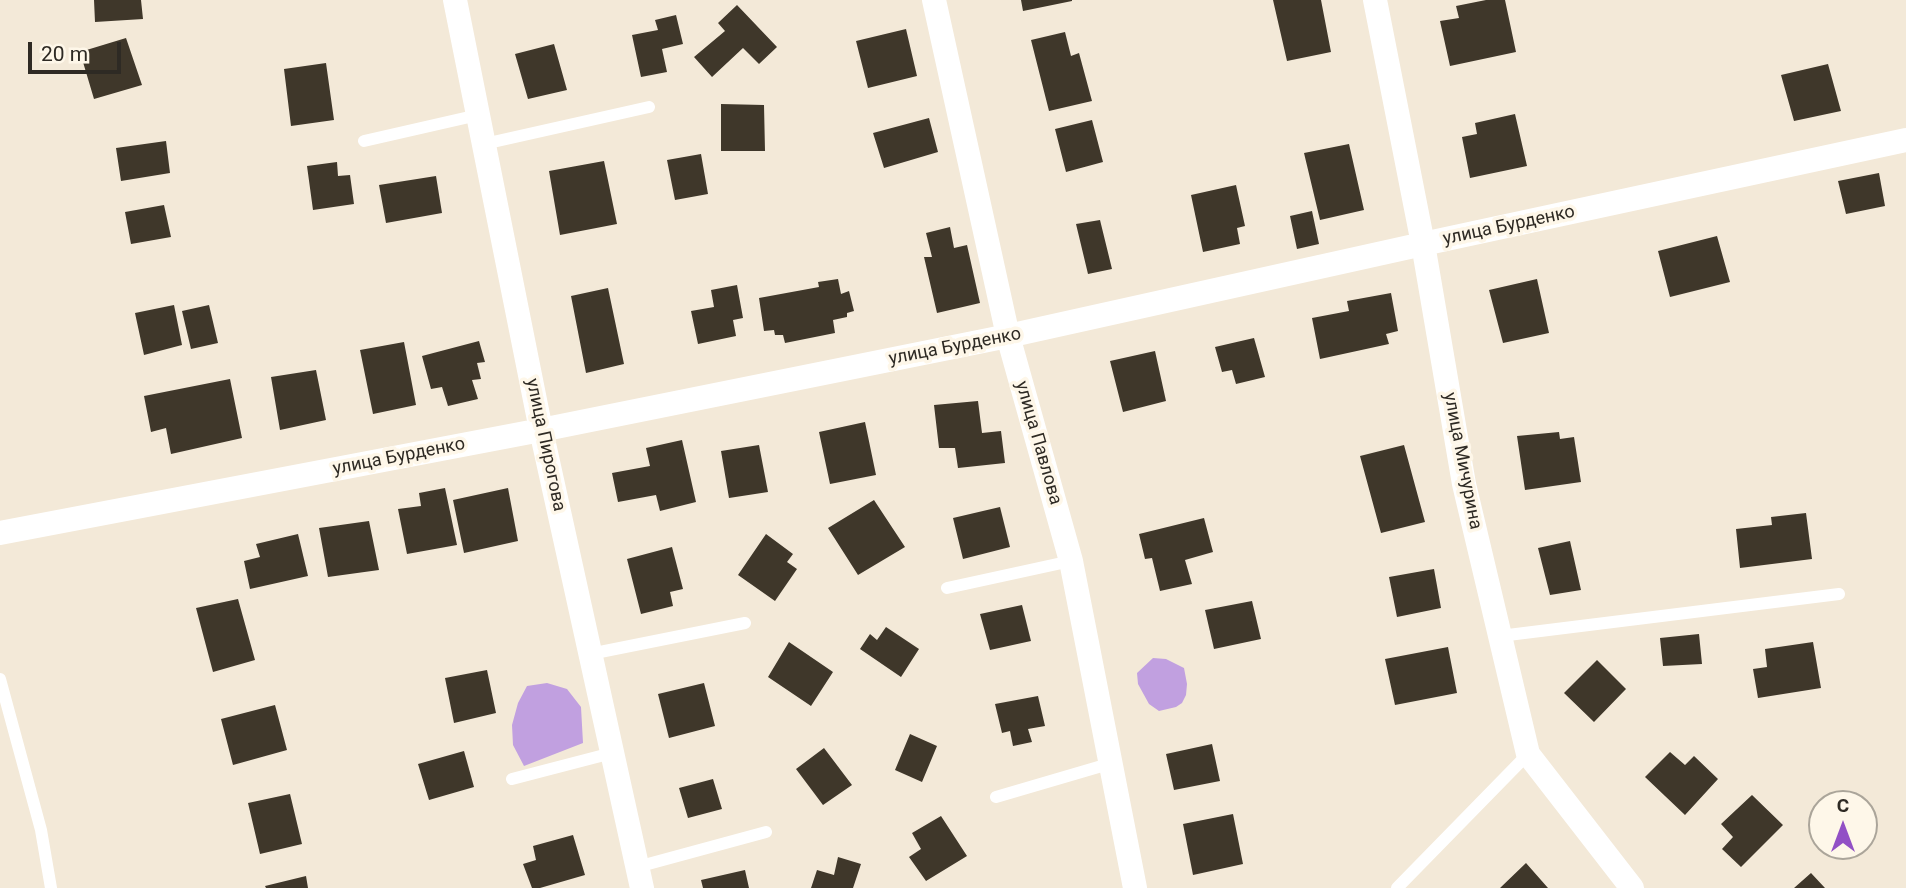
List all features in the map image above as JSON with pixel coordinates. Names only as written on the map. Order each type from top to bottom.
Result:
[{"type":"street","name":"улица Пирогова","points":[[455,0],[541,429],[639,878]]},
{"type":"street","name":"улица Павлова","points":[[934,0],[1008,337],[1071,561],[1135,888]]},
{"type":"street","name":"улица Мичурина","points":[[1375,0],[1423,244],[1464,484],[1528,754],[1632,888]]},
{"type":"street","name":"улица Бурденко","points":[[0,533],[1008,337],[1906,140]]},
{"type":"lane","points":[[484,144],[649,107]]},
{"type":"lane","points":[[364,141],[478,115]]},
{"type":"lane","points":[[947,588],[1071,561]]},
{"type":"lane","points":[[1500,636],[1839,594]]},
{"type":"lane","points":[[590,654],[745,623]]},
{"type":"lane","points":[[0,679],[41,830],[51,888]]},
{"type":"lane","points":[[512,779],[612,753]]},
{"type":"lane","points":[[1397,888],[1528,754]]},
{"type":"lane","points":[[996,797],[1112,762]]},
{"type":"lane","points":[[639,878],[766,832]]},
{"type":"shaded area","points":[[1153,658],[1166,659],[1184,668],[1186,695],[1176,707],[1159,711],[1149,704],[1138,684],[1137,673]]},
{"type":"shaded area","points":[[547,683],[567,689],[581,707],[583,743],[524,766],[513,745],[512,725],[518,703],[527,686]]},
{"type":"building","points":[[94,0],[141,0],[143,19],[95,22]]},
{"type":"building","points":[[1021,0],[1072,0],[1072,1],[1023,11]]},
{"type":"building","points":[[1273,0],[1321,0],[1331,52],[1287,61]]},
{"type":"building","points":[[1486,0],[1505,0],[1516,52],[1450,66],[1440,21],[1459,18],[1456,6]]},
{"type":"building","points":[[737,5],[777,47],[759,64],[743,48],[712,77],[694,57],[725,31],[718,23]]},
{"type":"building","points":[[676,15],[683,44],[662,49],[667,72],[641,77],[632,35],[658,30],[655,20]]},
{"type":"building","points":[[906,29],[917,76],[868,88],[856,41]]},
{"type":"building","points":[[1065,32],[1071,56],[1079,53],[1092,101],[1049,111],[1031,40]]},
{"type":"building","points":[[126,38],[142,85],[94,99],[80,52]]},
{"type":"building","points":[[554,44],[567,90],[528,99],[515,54]]},
{"type":"building","points":[[326,63],[334,120],[291,126],[284,69]]},
{"type":"building","points":[[1828,64],[1841,111],[1794,121],[1781,75]]},
{"type":"building","points":[[721,104],[764,105],[765,151],[721,151]]},
{"type":"building","points":[[1515,114],[1527,166],[1470,178],[1462,137],[1477,134],[1475,123]]},
{"type":"building","points":[[929,118],[938,152],[884,168],[873,133]]},
{"type":"building","points":[[1092,120],[1103,162],[1066,172],[1055,129]]},
{"type":"building","points":[[166,141],[170,173],[121,181],[116,148]]},
{"type":"building","points":[[1349,144],[1364,210],[1320,220],[1304,153]]},
{"type":"building","points":[[701,154],[708,194],[675,200],[667,160]]},
{"type":"building","points":[[604,161],[617,224],[560,235],[549,171]]},
{"type":"building","points":[[337,162],[338,176],[350,175],[354,204],[313,210],[307,166]]},
{"type":"building","points":[[1879,173],[1885,206],[1846,214],[1838,181]]},
{"type":"building","points":[[436,176],[442,213],[386,223],[379,185]]},
{"type":"building","points":[[1236,185],[1245,226],[1237,228],[1240,244],[1203,252],[1191,195]]},
{"type":"building","points":[[164,205],[171,237],[131,244],[125,212]]},
{"type":"building","points":[[1312,211],[1319,244],[1297,249],[1290,216]]},
{"type":"building","points":[[1100,220],[1112,269],[1088,274],[1076,224]]},
{"type":"building","points":[[950,227],[954,248],[967,245],[980,303],[937,313],[924,257],[932,257],[926,233]]},
{"type":"building","points":[[1717,236],[1730,282],[1670,297],[1658,251]]},
{"type":"building","points":[[838,279],[841,294],[849,291],[854,311],[847,313],[847,317],[833,320],[835,333],[785,343],[783,335],[775,335],[774,330],[764,331],[759,298],[819,287],[818,282]]},
{"type":"building","points":[[1537,279],[1549,333],[1503,343],[1489,290]]},
{"type":"building","points":[[737,285],[743,318],[733,320],[736,336],[698,344],[691,311],[714,307],[711,290]]},
{"type":"building","points":[[608,288],[624,364],[586,373],[571,296]]},
{"type":"building","points":[[1391,293],[1398,331],[1386,334],[1389,344],[1320,359],[1312,318],[1349,311],[1347,301]]},
{"type":"building","points":[[174,305],[182,345],[144,355],[135,313]]},
{"type":"building","points":[[209,305],[218,343],[191,349],[182,311]]},
{"type":"building","points":[[1254,338],[1265,377],[1236,384],[1232,370],[1222,372],[1215,347]]},
{"type":"building","points":[[479,341],[485,362],[477,363],[481,379],[472,380],[478,399],[448,406],[442,387],[431,389],[422,356]]},
{"type":"building","points":[[404,342],[416,405],[373,414],[360,350]]},
{"type":"building","points":[[1155,351],[1166,401],[1123,412],[1110,361]]},
{"type":"building","points":[[316,370],[326,420],[280,430],[271,377]]},
{"type":"building","points":[[230,379],[242,438],[171,454],[166,428],[151,432],[144,396]]},
{"type":"building","points":[[978,401],[982,433],[1001,431],[1005,463],[958,468],[955,448],[939,448],[934,405]]},
{"type":"building","points":[[865,422],[876,475],[830,484],[819,432]]},
{"type":"building","points":[[1559,432],[1560,439],[1574,437],[1581,482],[1525,490],[1517,436]]},
{"type":"building","points":[[682,440],[696,502],[660,511],[656,495],[618,502],[612,473],[650,466],[646,448]]},
{"type":"building","points":[[759,445],[768,492],[729,498],[721,451]]},
{"type":"building","points":[[1404,445],[1425,522],[1381,533],[1360,456]]},
{"type":"building","points":[[445,488],[457,545],[407,554],[398,509],[421,506],[419,493]]},
{"type":"building","points":[[508,488],[518,541],[464,553],[453,500]]},
{"type":"building","points":[[874,500],[905,547],[858,575],[828,528]]},
{"type":"building","points":[[1000,507],[1010,547],[963,559],[953,518]]},
{"type":"building","points":[[1806,513],[1812,559],[1740,568],[1736,529],[1772,525],[1771,517]]},
{"type":"building","points":[[1204,518],[1213,552],[1185,560],[1192,584],[1160,591],[1152,558],[1145,559],[1139,534]]},
{"type":"building","points":[[369,521],[379,570],[328,577],[319,528]]},
{"type":"building","points":[[298,534],[308,576],[250,589],[244,561],[260,557],[256,544]]},
{"type":"building","points":[[766,534],[793,554],[787,562],[797,569],[775,601],[738,575]]},
{"type":"building","points":[[1570,541],[1581,590],[1550,595],[1538,548]]},
{"type":"building","points":[[672,547],[683,589],[670,592],[673,606],[641,614],[627,559]]},
{"type":"building","points":[[1434,569],[1441,608],[1397,617],[1389,577]]},
{"type":"building","points":[[238,599],[255,660],[213,672],[196,608]]},
{"type":"building","points":[[1252,601],[1261,639],[1214,649],[1205,610]]},
{"type":"building","points":[[1022,605],[1031,641],[990,650],[980,614]]},
{"type":"building","points":[[886,627],[919,649],[901,677],[860,649],[870,634],[877,640]]},
{"type":"building","points":[[1699,634],[1702,664],[1663,666],[1660,638]]},
{"type":"building","points":[[789,642],[833,672],[811,706],[768,677]]},
{"type":"building","points":[[1813,642],[1821,688],[1758,698],[1753,669],[1767,667],[1765,649]]},
{"type":"building","points":[[1448,647],[1457,693],[1395,705],[1385,659]]},
{"type":"building","points":[[1597,660],[1626,689],[1594,722],[1564,693]]},
{"type":"building","points":[[487,670],[496,713],[454,723],[445,678]]},
{"type":"building","points":[[704,683],[715,726],[669,738],[658,694]]},
{"type":"building","points":[[1038,696],[1045,726],[1028,729],[1032,742],[1013,746],[1010,731],[1002,733],[995,704]]},
{"type":"building","points":[[275,705],[287,750],[233,765],[221,719]]},
{"type":"building","points":[[910,734],[937,746],[922,782],[895,770]]},
{"type":"building","points":[[1212,744],[1220,781],[1174,790],[1166,754]]},
{"type":"building","points":[[824,748],[852,785],[823,805],[796,769]]},
{"type":"building","points":[[464,751],[474,787],[429,800],[418,764]]},
{"type":"building","points":[[1670,752],[1685,765],[1694,756],[1718,779],[1685,815],[1645,777]]},
{"type":"building","points":[[713,779],[722,809],[688,818],[679,788]]},
{"type":"building","points":[[290,794],[302,844],[260,854],[248,803]]},
{"type":"building","points":[[1752,795],[1783,825],[1741,867],[1722,849],[1733,837],[1721,824]]},
{"type":"building","points":[[1233,814],[1243,864],[1193,875],[1183,824]]},
{"type":"building","points":[[941,816],[967,856],[926,881],[909,857],[921,849],[912,833]]},
{"type":"building","points":[[573,835],[585,875],[532,888],[523,864],[536,860],[533,846]]},
{"type":"building","points":[[838,857],[861,864],[853,888],[811,888],[817,870],[834,875]]},
{"type":"building","points":[[1526,863],[1548,888],[1500,888]]},
{"type":"building","points":[[745,870],[749,888],[703,888],[701,880]]},
{"type":"building","points":[[1811,873],[1825,888],[1794,888]]},
{"type":"building","points":[[306,876],[308,888],[265,886]]}]
